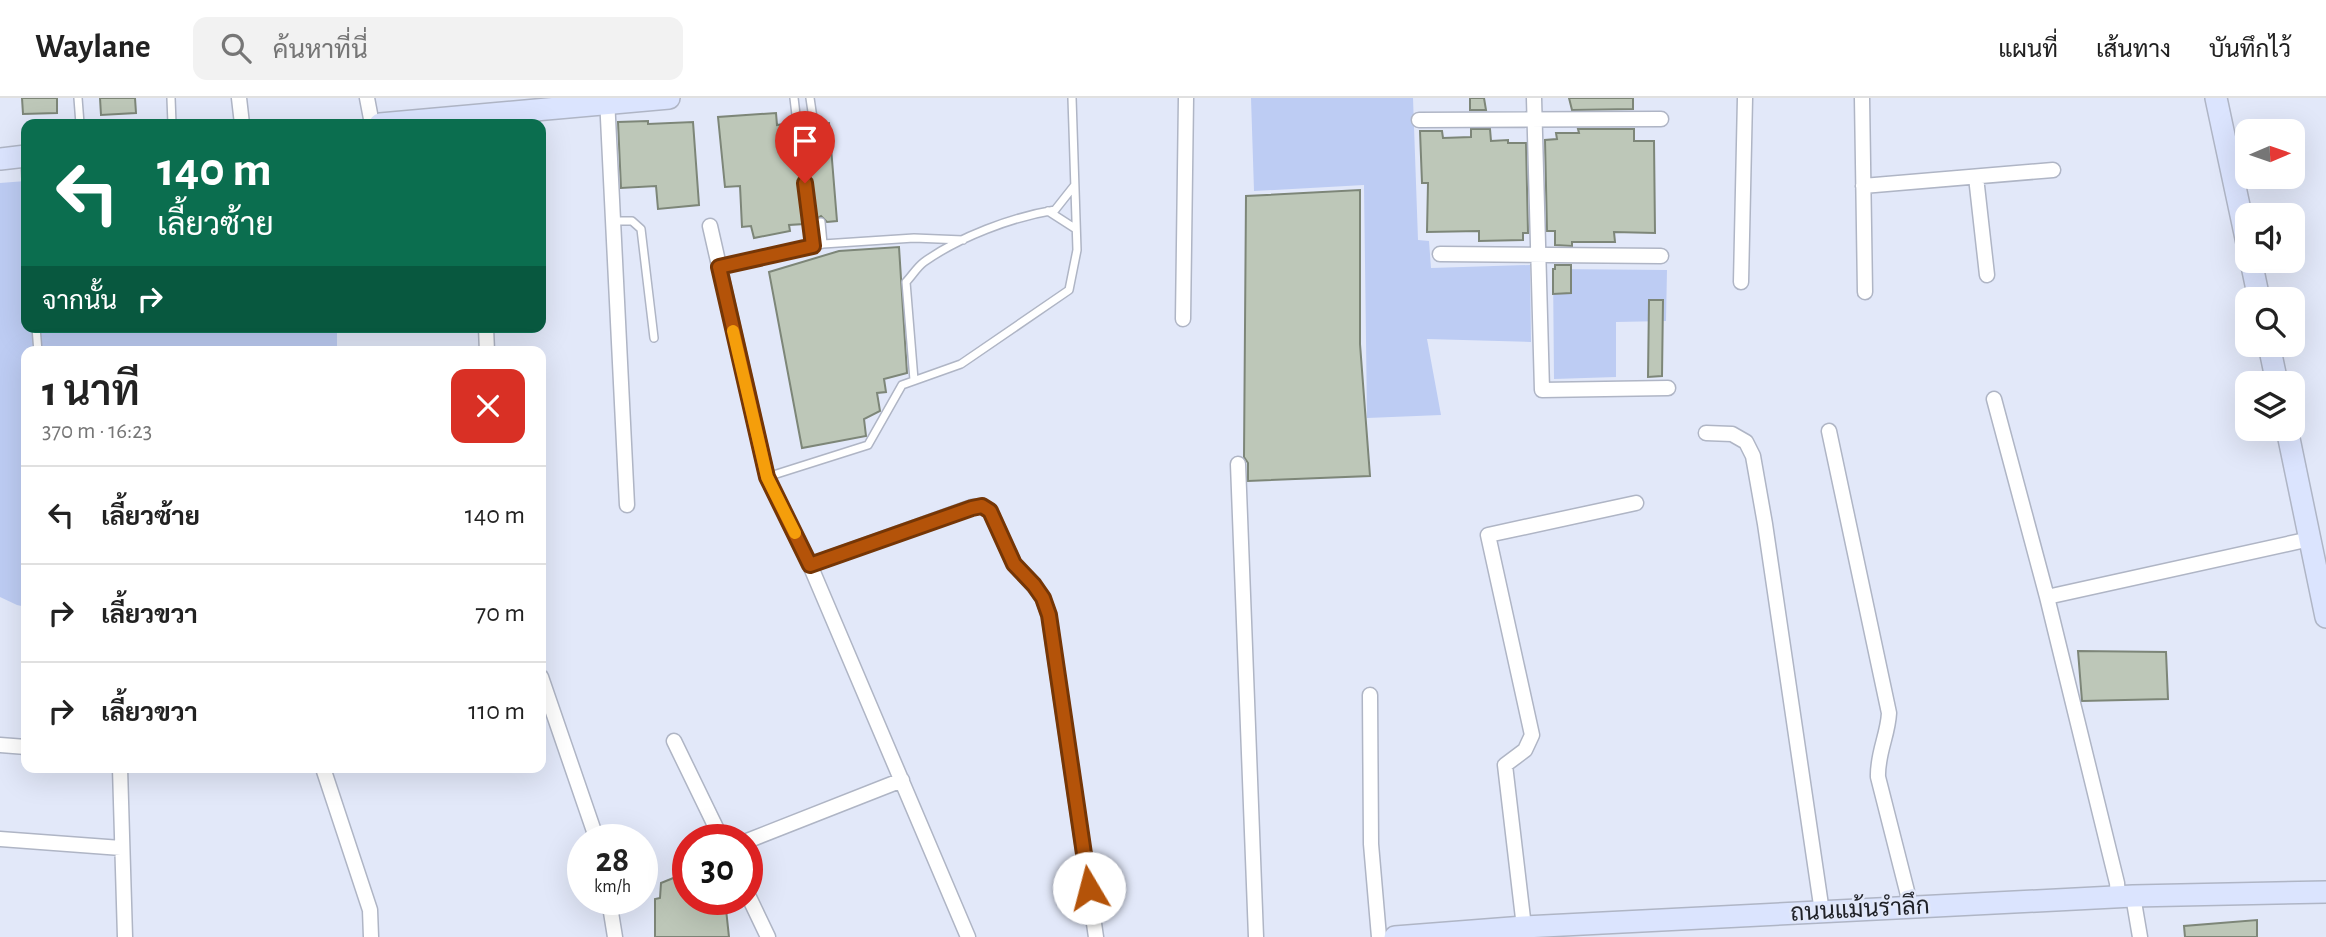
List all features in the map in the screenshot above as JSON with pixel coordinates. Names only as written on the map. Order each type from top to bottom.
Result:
[{"type":"street","points":[[239,98],[241,119]]},
{"type":"street","points":[[367,98],[371,119]]},
{"type":"street","points":[[489,119],[606,101],[669,98]]},
{"type":"street","points":[[1184,319],[1186,98]]},
{"type":"street","points":[[1534,98],[1542,390],[1668,388]]},
{"type":"street","points":[[1741,282],[1745,98]]},
{"type":"street","points":[[1862,98],[1865,292]]},
{"type":"street","points":[[2216,98],[2238,203]]},
{"type":"street","points":[[606,101],[627,505]]},
{"type":"street","points":[[1419,120],[1661,119]]},
{"type":"street","points":[[0,159],[21,156]]},
{"type":"street","points":[[1863,186],[2053,170]]},
{"type":"street","points":[[1976,177],[1987,275]]},
{"type":"street","points":[[710,226],[767,477],[810,565],[968,937]]},
{"type":"street","points":[[1440,254],[1661,256]]},
{"type":"street","points":[[1994,399],[2047,597],[2117,883],[2126,896],[2140,937]]},
{"type":"street","points":[[1829,431],[1889,713],[1889,726],[1879,754],[1878,777],[1911,907]]},
{"type":"street","points":[[1706,433],[1732,434],[1746,442],[1753,456],[1822,912]]},
{"type":"street","points":[[2290,441],[2326,617]]},
{"type":"street","points":[[1238,464],[1256,937]]},
{"type":"street","points":[[1524,927],[1505,765],[1525,750],[1532,735],[1488,535],[1636,503]]},
{"type":"street","points":[[810,565],[972,508],[982,506],[990,511],[1014,564],[1043,598],[1049,615],[1096,937]]},
{"type":"street","points":[[2047,597],[2310,539]]},
{"type":"street","points":[[546,692],[592,824]]},
{"type":"street","points":[[1370,695],[1371,844],[1379,937]]},
{"type":"street","points":[[674,741],[714,824]]},
{"type":"street","points":[[0,745],[21,747]]},
{"type":"street","points":[[120,773],[125,937]]},
{"type":"street","points":[[325,773],[370,911],[371,937]]},
{"type":"street","points":[[763,835],[902,780]]},
{"type":"street","points":[[0,839],[121,848]]},
{"type":"street","name":"ถนนแม้นรำลึก","points":[[1395,937],[1524,927],[1659,929],[1822,912],[2126,896],[2326,892]]},
{"type":"street","points":[[611,915],[615,937]]},
{"type":"street","points":[[758,915],[768,937]]},
{"type":"lane","points":[[78,98],[80,119]]},
{"type":"lane","points":[[171,98],[172,119]]},
{"type":"lane","points":[[794,98],[797,123]]},
{"type":"lane","points":[[810,98],[814,125]]},
{"type":"lane","points":[[767,477],[868,445],[902,385],[961,364],[1069,290],[1077,250],[1072,98]]},
{"type":"lane","points":[[805,183],[813,246]]},
{"type":"lane","points":[[914,380],[906,282],[922,263],[963,240],[1023,215],[1055,210],[1075,186]]},
{"type":"lane","points":[[1048,211],[1076,229]]},
{"type":"lane","points":[[614,221],[632,221],[641,229],[654,338]]},
{"type":"lane","points":[[821,222],[823,244]]},
{"type":"lane","points":[[719,267],[823,244],[914,238],[963,240]]},
{"type":"shaded area","points":[[1251,98],[1413,98],[1418,240],[1429,241],[1431,268],[1530,265],[1531,342],[1427,339],[1441,415],[1367,418],[1364,185],[1254,191]]},
{"type":"shaded area","points":[[21,181],[21,333],[337,333],[337,346],[21,346],[21,606],[0,597],[0,183]]},
{"type":"shaded area","points":[[1553,269],[1667,270],[1666,321],[1616,322],[1616,377],[1554,379]]},
{"type":"building","points":[[22,98],[57,98],[57,113],[23,114]]},
{"type":"building","points":[[100,98],[135,98],[136,113],[101,115]]},
{"type":"building","points":[[1470,98],[1484,98],[1486,110],[1470,110]]},
{"type":"building","points":[[1569,98],[1633,98],[1633,109],[1572,110]]},
{"type":"building","points":[[776,113],[777,125],[791,123],[795,129],[807,122],[810,129],[816,131],[820,124],[829,123],[837,221],[827,222],[821,216],[816,219],[811,182],[804,177],[799,184],[804,224],[789,225],[790,231],[754,238],[751,226],[742,227],[740,186],[725,187],[718,117]]},
{"type":"building","points":[[648,121],[648,124],[693,122],[699,205],[658,209],[656,186],[621,188],[618,122]]},
{"type":"building","points":[[1471,129],[1490,129],[1491,141],[1526,143],[1528,233],[1523,233],[1523,240],[1479,241],[1479,231],[1427,232],[1428,183],[1422,183],[1420,131],[1442,131],[1443,138],[1471,137]]},
{"type":"building","points":[[1578,129],[1634,129],[1634,141],[1654,141],[1655,233],[1614,232],[1615,242],[1572,242],[1572,246],[1555,245],[1555,231],[1547,231],[1545,140],[1557,139],[1556,133],[1579,133]]},
{"type":"building","points":[[1360,190],[1360,344],[1370,476],[1248,481],[1248,463],[1244,457],[1246,196]]},
{"type":"building","points":[[899,247],[907,373],[884,379],[886,392],[877,393],[880,411],[864,419],[866,436],[802,448],[769,272],[839,251]]},
{"type":"building","points":[[1555,265],[1571,265],[1571,293],[1553,294]]},
{"type":"building","points":[[1649,300],[1663,300],[1662,376],[1648,377]]},
{"type":"building","points":[[2078,651],[2166,652],[2168,699],[2082,701]]},
{"type":"building","points":[[672,879],[672,915],[727,915],[729,937],[655,937],[655,915],[658,915],[661,883]]},
{"type":"building","points":[[2257,920],[2257,937],[2185,937],[2184,926]]},
{"type":"slow traffic","points":[[733,331],[767,477],[795,533]]},
{"type":"route","points":[[805,183],[813,246],[719,267],[767,477],[810,565],[972,508],[982,506],[990,511],[1014,564],[1043,598],[1049,615],[1089,888]]}]
